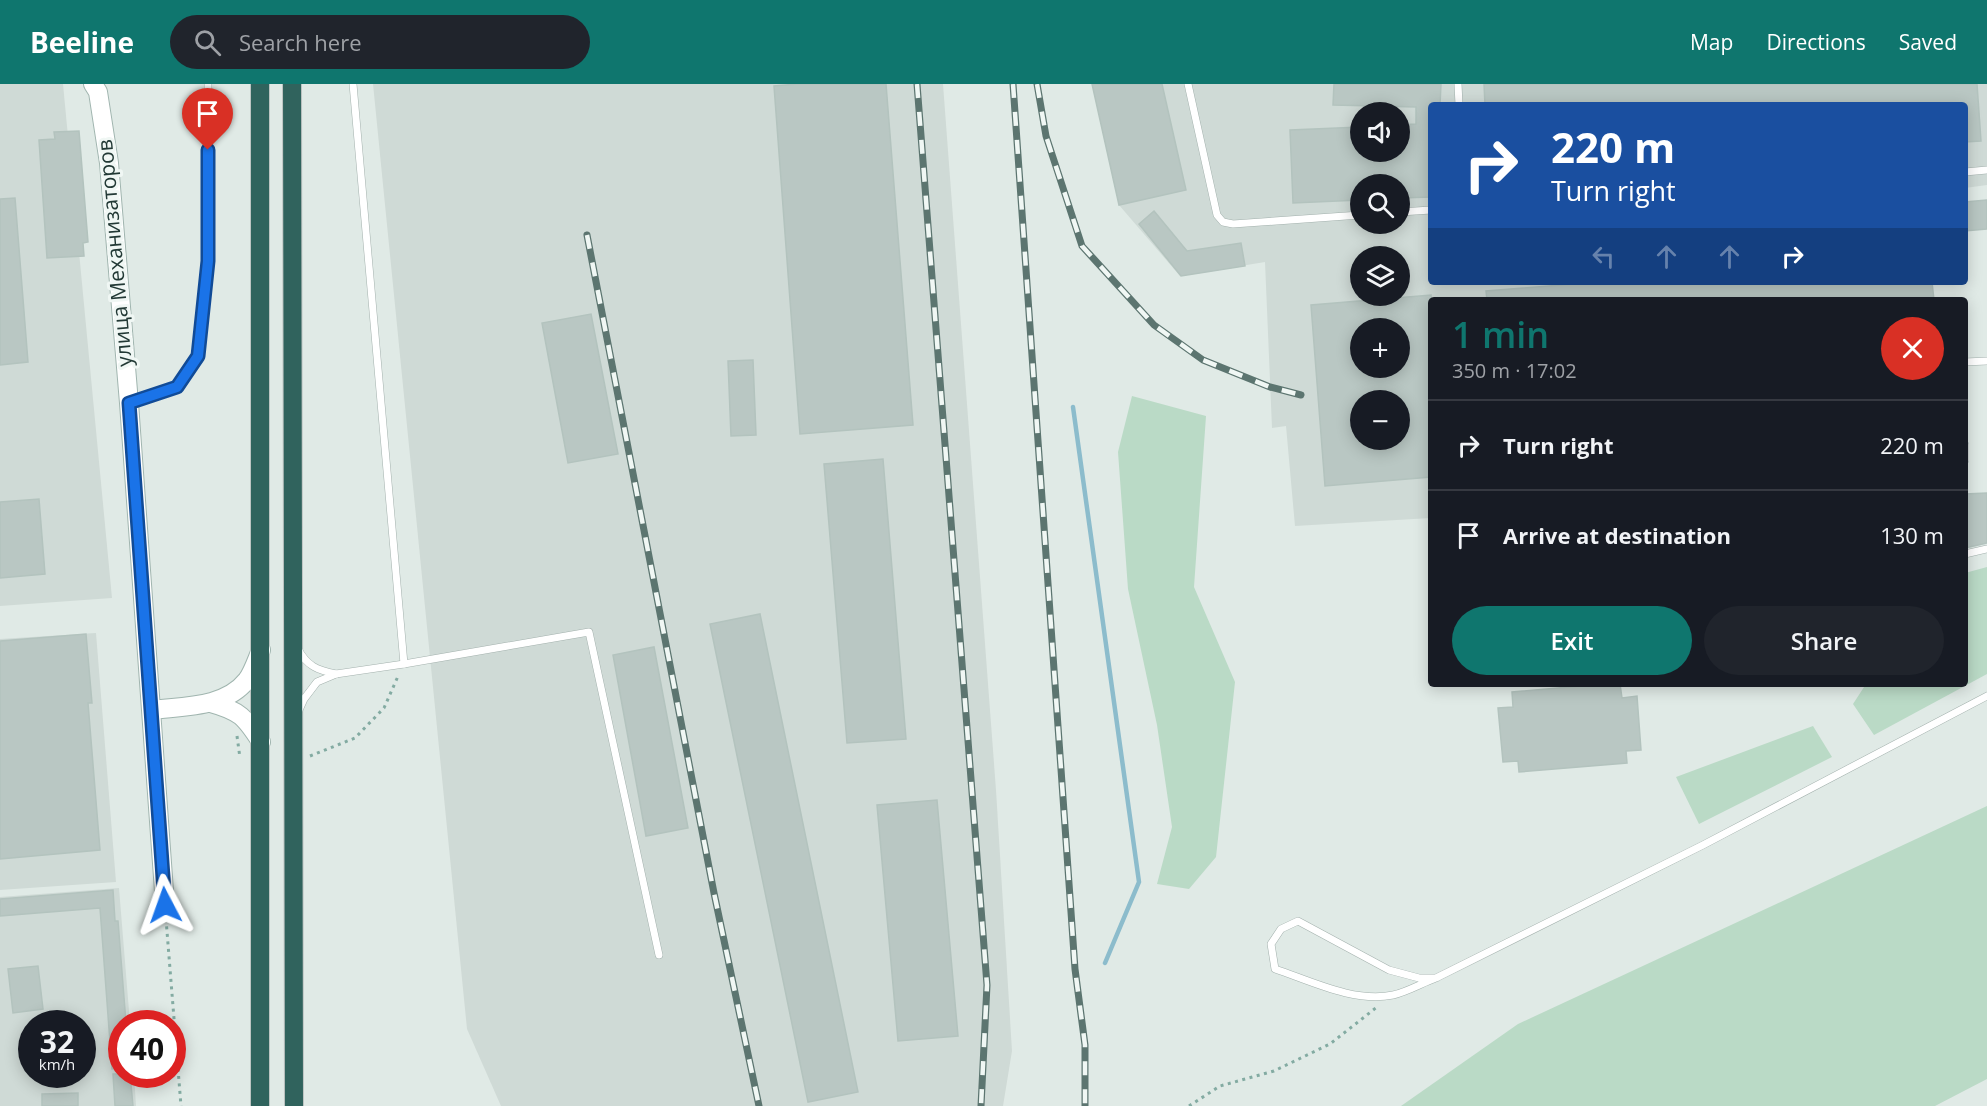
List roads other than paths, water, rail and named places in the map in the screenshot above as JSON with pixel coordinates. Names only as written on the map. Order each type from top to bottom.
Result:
[{"type":"highway","points":[[260,84],[260,1106]]},
{"type":"highway","points":[[292,84],[294,1106]]},
{"type":"street","name":"улица Механизаторов","points":[[93,84],[98,92],[109,163],[129,403],[165,905]]},
{"type":"street","points":[[152,710],[211,703],[231,693],[247,680],[261,650]]},
{"type":"street","points":[[211,703],[230,708],[247,721],[261,742]]},
{"type":"lane","points":[[129,403],[177,387],[198,356],[208,261],[208,84]]},
{"type":"lane","points":[[353,84],[404,664]]},
{"type":"lane","points":[[1188,84],[1217,215],[1223,222],[1233,224],[1350,216]]},
{"type":"lane","points":[[1458,84],[1460,102]]},
{"type":"lane","points":[[1968,172],[1987,170]]},
{"type":"lane","points":[[1410,211],[1428,210]]},
{"type":"lane","points":[[1968,362],[1987,361]]},
{"type":"lane","points":[[1968,553],[1987,549]]},
{"type":"lane","points":[[294,721],[304,699],[317,682],[336,674],[589,632],[659,955]]},
{"type":"lane","points":[[294,641],[304,660],[316,670],[336,674]]},
{"type":"lane","points":[[1436,978],[1419,978],[1389,970],[1298,921],[1281,929],[1271,944],[1275,969],[1343,991],[1369,996],[1393,995],[1436,978],[1702,845],[1987,696]]},
{"type":"waterway","points":[[1073,407],[1139,882],[1105,963]]},
{"type":"railway","points":[[917,84],[987,985],[981,1106]]},
{"type":"railway","points":[[1013,84],[1075,969],[1085,1045],[1085,1106]]},
{"type":"railway","points":[[1037,84],[1046,136],[1082,246],[1154,325],[1203,360],[1270,387],[1301,395]]},
{"type":"railway","points":[[587,235],[714,893],[759,1106]]}]
